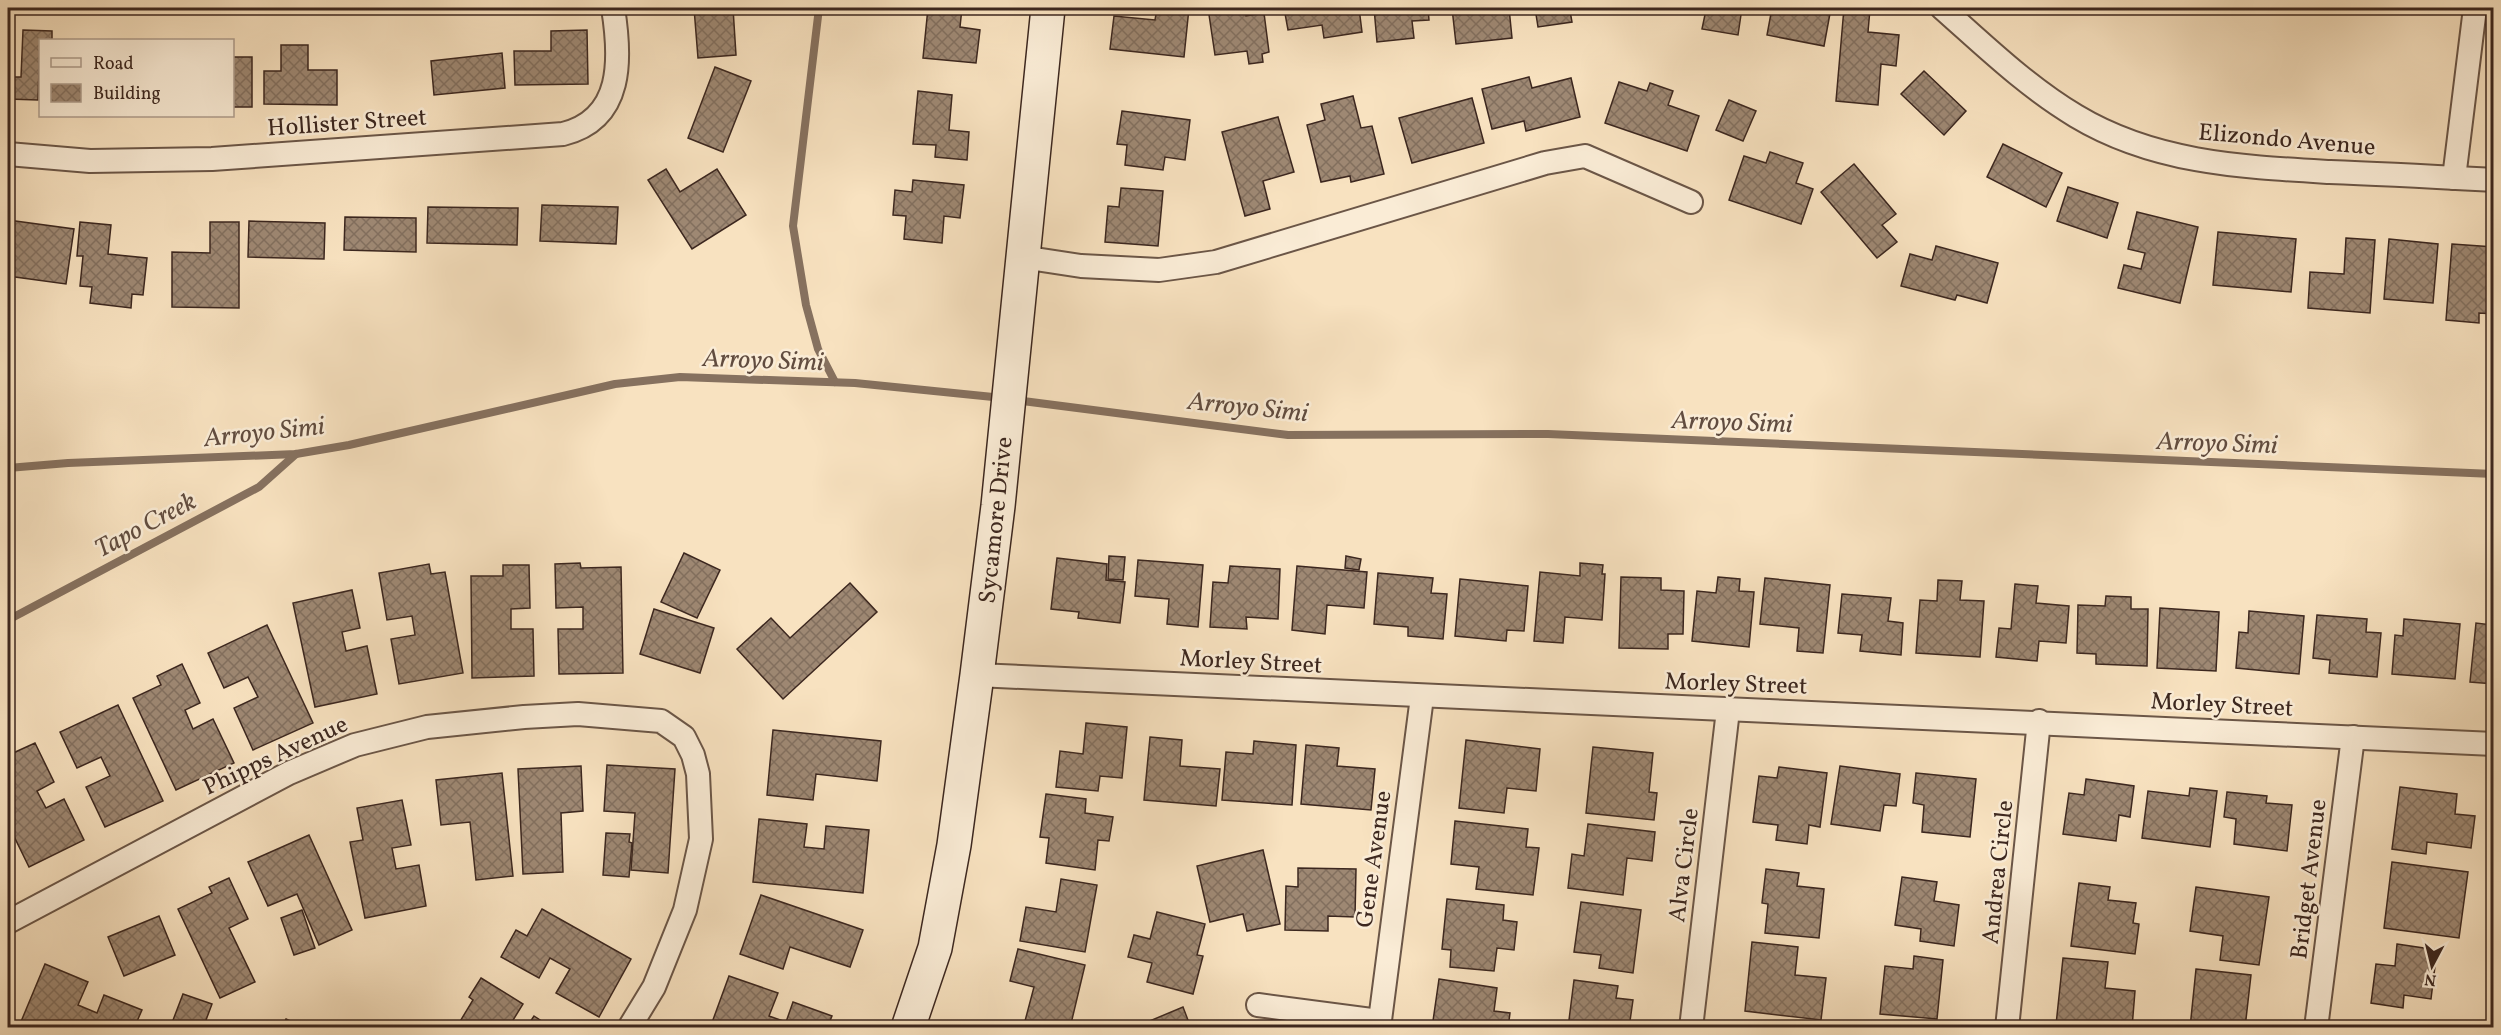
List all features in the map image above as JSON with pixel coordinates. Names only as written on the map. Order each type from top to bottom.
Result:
[{"type":"main road","name":"Sycamore Drive","points":[[908,1028],[935,948],[954,845],[999,492],[1048,8]]},
{"type":"street","name":"Hollister Street","points":[[8,154],[90,161],[212,159],[563,134],[581,129],[596,119],[607,104],[617,71],[614,8]]},
{"type":"street","name":"Elizondo Avenue","points":[[1942,8],[2032,88],[2078,118],[2129,141],[2181,157],[2230,166],[2493,180]]},
{"type":"street","points":[[2454,178],[2475,8]]},
{"type":"street","points":[[1022,257],[1081,266],[1148,269],[1200,265],[1545,163],[1585,156],[1691,202]]},
{"type":"street","name":"Morley Street","points":[[977,675],[1422,697],[2039,721],[2493,744]]},
{"type":"street","name":"Gene Avenue","points":[[1379,1024],[1422,697]]},
{"type":"street","name":"Alva Circle","points":[[1691,1028],[1728,710]]},
{"type":"street","name":"Phipps Avenue","points":[[8,922],[289,773],[355,745],[427,727],[524,717],[578,714],[661,721],[684,737],[693,755],[698,774],[701,839],[686,910],[654,987],[629,1028]]},
{"type":"street","name":"Andrea Circle","points":[[2007,1028],[2039,721]]},
{"type":"street","name":"Bridget Avenue","points":[[2316,1028],[2353,737]]},
{"type":"street","points":[[1258,1005],[1379,1024]]},
{"type":"building","points":[[694,8],[733,8],[736,55],[698,58]]},
{"type":"building","points":[[928,8],[962,8],[960,27],[980,30],[976,63],[923,58]]},
{"type":"building","points":[[1157,8],[1189,8],[1184,57],[1110,49],[1114,16],[1155,20]]},
{"type":"building","points":[[1208,8],[1245,8],[1246,16],[1264,13],[1269,52],[1262,54],[1263,62],[1249,64],[1247,51],[1215,55]]},
{"type":"building","points":[[1284,8],[1359,8],[1362,32],[1324,38],[1322,25],[1288,30]]},
{"type":"building","points":[[1374,8],[1428,8],[1429,20],[1412,21],[1414,38],[1377,42]]},
{"type":"building","points":[[1452,8],[1509,8],[1512,38],[1456,44]]},
{"type":"building","points":[[1535,8],[1589,8],[1570,11],[1572,22],[1538,27]]},
{"type":"building","points":[[1691,8],[1742,8],[1738,35],[1702,29],[1706,10]]},
{"type":"building","points":[[1772,8],[1831,8],[1824,46],[1767,35]]},
{"type":"building","points":[[1844,8],[1870,9],[1868,32],[1899,35],[1896,66],[1881,64],[1878,105],[1836,101]]},
{"type":"building","points":[[23,30],[52,31],[52,39],[39,39],[38,100],[8,99],[9,77],[21,77]]},
{"type":"building","points":[[587,30],[588,84],[515,85],[514,51],[551,51],[551,31]]},
{"type":"building","points":[[281,45],[308,45],[308,70],[337,70],[337,105],[264,104],[264,71],[281,71]]},
{"type":"building","points":[[502,53],[505,88],[434,95],[431,61]]},
{"type":"building","points":[[234,57],[252,57],[252,107],[234,107]]},
{"type":"building","points":[[715,67],[751,81],[723,152],[688,138]]},
{"type":"building","points":[[1924,71],[1966,111],[1944,135],[1901,94]]},
{"type":"building","points":[[1529,77],[1532,88],[1571,78],[1580,117],[1526,131],[1524,121],[1492,129],[1482,89]]},
{"type":"building","points":[[1619,82],[1647,91],[1650,83],[1673,91],[1668,105],[1699,116],[1687,151],[1605,123]]},
{"type":"building","points":[[918,91],[952,95],[949,130],[969,132],[967,160],[935,157],[936,145],[913,144]]},
{"type":"building","points":[[1353,96],[1361,128],[1372,126],[1384,174],[1351,182],[1350,176],[1321,182],[1307,125],[1325,120],[1321,104]]},
{"type":"building","points":[[1472,98],[1484,143],[1412,163],[1399,118]]},
{"type":"building","points":[[1729,100],[1756,111],[1743,141],[1716,130]]},
{"type":"building","points":[[1122,111],[1190,120],[1185,160],[1165,157],[1163,170],[1125,165],[1127,145],[1117,144]]},
{"type":"building","points":[[1278,117],[1294,172],[1263,181],[1270,209],[1245,216],[1222,132]]},
{"type":"building","points":[[2003,144],[2062,173],[2046,207],[1987,177]]},
{"type":"building","points":[[1770,152],[1803,163],[1796,183],[1813,189],[1801,224],[1729,200],[1744,156],[1766,163]]},
{"type":"building","points":[[1854,164],[1896,214],[1882,225],[1897,242],[1877,258],[1821,192]]},
{"type":"building","points":[[666,169],[680,192],[717,169],[746,215],[692,249],[648,180]]},
{"type":"building","points":[[913,180],[964,185],[960,218],[944,216],[942,243],[904,239],[906,216],[893,215],[895,190],[912,192]]},
{"type":"building","points":[[2068,187],[2118,203],[2107,238],[2057,221]]},
{"type":"building","points":[[1121,188],[1163,191],[1158,246],[1105,242],[1108,206],[1119,207]]},
{"type":"building","points":[[542,205],[618,207],[616,244],[540,241]]},
{"type":"building","points":[[428,207],[518,208],[517,245],[427,243]]},
{"type":"building","points":[[2137,212],[2198,227],[2180,303],[2118,288],[2124,265],[2141,269],[2145,253],[2128,249]]},
{"type":"building","points":[[345,217],[416,218],[416,252],[344,250]]},
{"type":"building","points":[[8,220],[74,229],[66,284],[8,276]]},
{"type":"building","points":[[249,221],[325,223],[324,259],[248,257]]},
{"type":"building","points":[[80,222],[111,225],[108,254],[147,258],[143,295],[132,294],[131,308],[90,303],[92,287],[80,286],[83,256],[77,256]]},
{"type":"building","points":[[210,222],[239,222],[239,308],[172,307],[172,252],[210,253]]},
{"type":"building","points":[[2218,232],[2296,239],[2291,292],[2213,285]]},
{"type":"building","points":[[2346,238],[2375,240],[2370,313],[2308,308],[2310,272],[2344,274]]},
{"type":"building","points":[[2389,239],[2438,244],[2433,303],[2384,299]]},
{"type":"building","points":[[2452,244],[2494,247],[2494,314],[2479,313],[2479,323],[2446,320]]},
{"type":"building","points":[[1936,246],[1998,263],[1987,303],[1957,295],[1955,300],[1901,286],[1910,254],[1932,260]]},
{"type":"building","points":[[684,553],[720,570],[697,618],[661,602]]},
{"type":"building","points":[[1109,556],[1125,557],[1123,580],[1108,579]]},
{"type":"building","points":[[1346,556],[1361,559],[1359,570],[1345,568]]},
{"type":"building","points":[[1057,558],[1107,564],[1106,580],[1125,582],[1120,623],[1078,618],[1079,612],[1051,609]]},
{"type":"building","points":[[1138,560],[1203,565],[1198,627],[1167,624],[1169,599],[1135,596]]},
{"type":"building","points":[[580,563],[581,568],[621,567],[623,673],[559,674],[558,629],[583,629],[583,607],[556,608],[555,564]]},
{"type":"building","points":[[1580,563],[1603,565],[1602,574],[1605,574],[1602,620],[1565,617],[1563,643],[1534,641],[1540,572],[1580,576]]},
{"type":"building","points":[[429,564],[431,574],[445,572],[463,673],[399,684],[391,639],[415,635],[412,616],[387,620],[379,573]]},
{"type":"building","points":[[503,565],[529,565],[530,608],[511,609],[511,629],[533,629],[534,676],[472,678],[471,576],[503,576]]},
{"type":"building","points":[[1230,566],[1280,569],[1278,619],[1246,617],[1247,629],[1210,627],[1213,582],[1228,583]]},
{"type":"building","points":[[1297,566],[1367,572],[1364,608],[1327,605],[1325,634],[1292,630]]},
{"type":"building","points":[[1378,573],[1433,578],[1431,593],[1447,594],[1443,639],[1408,636],[1408,627],[1374,624]]},
{"type":"building","points":[[1621,577],[1661,578],[1661,590],[1684,591],[1683,634],[1668,634],[1668,649],[1619,648]]},
{"type":"building","points":[[1718,577],[1740,579],[1739,591],[1754,592],[1749,647],[1692,641],[1697,591],[1716,593]]},
{"type":"building","points":[[1765,578],[1830,585],[1823,653],[1797,651],[1799,628],[1760,624]]},
{"type":"building","points":[[1460,579],[1528,586],[1524,631],[1507,630],[1506,641],[1455,636]]},
{"type":"building","points":[[1938,580],[1962,581],[1960,600],[1984,601],[1980,657],[1916,653],[1920,600],[1937,601]]},
{"type":"building","points":[[850,583],[877,612],[783,699],[737,649],[771,618],[790,638]]},
{"type":"building","points":[[2015,584],[2038,586],[2036,603],[2069,606],[2066,643],[2039,641],[2037,661],[1996,657],[1999,628],[2011,629]]},
{"type":"building","points":[[352,590],[360,628],[342,632],[346,651],[367,646],[377,694],[315,707],[293,603]]},
{"type":"building","points":[[1842,594],[1891,598],[1888,621],[1903,623],[1901,655],[1860,651],[1862,635],[1838,633]]},
{"type":"building","points":[[2106,596],[2131,597],[2131,609],[2148,609],[2147,666],[2096,664],[2096,654],[2077,653],[2078,605],[2105,606]]},
{"type":"building","points":[[2160,608],[2219,612],[2216,671],[2157,668]]},
{"type":"building","points":[[654,609],[714,628],[700,673],[640,654]]},
{"type":"building","points":[[2493,610],[2494,684],[2470,682],[2476,623],[2492,625]]},
{"type":"building","points":[[2249,611],[2304,616],[2299,674],[2236,668],[2239,632],[2248,633]]},
{"type":"building","points":[[2317,615],[2367,619],[2366,632],[2381,633],[2377,677],[2329,673],[2330,660],[2313,658]]},
{"type":"building","points":[[2404,619],[2460,624],[2455,679],[2392,674],[2395,635],[2403,636]]},
{"type":"building","points":[[267,625],[313,723],[253,750],[234,708],[258,697],[248,677],[224,688],[208,653]]},
{"type":"building","points":[[182,664],[200,703],[185,710],[193,729],[213,719],[234,763],[176,790],[133,698],[161,685],[157,676]]},
{"type":"building","points":[[118,705],[163,801],[105,827],[86,787],[110,776],[101,757],[77,768],[60,732]]},
{"type":"building","points":[[1086,723],[1127,727],[1122,778],[1100,776],[1098,791],[1056,787],[1060,751],[1083,754]]},
{"type":"building","points":[[773,730],[881,741],[877,781],[816,774],[813,800],[767,795]]},
{"type":"building","points":[[1150,737],[1182,740],[1180,766],[1220,769],[1216,806],[1144,800]]},
{"type":"building","points":[[1466,740],[1540,749],[1536,791],[1507,788],[1504,813],[1459,808]]},
{"type":"building","points":[[1254,741],[1296,745],[1292,805],[1222,800],[1226,752],[1253,754]]},
{"type":"building","points":[[35,743],[54,782],[37,791],[46,808],[64,799],[84,840],[29,867],[8,824],[8,765],[14,762],[11,754]]},
{"type":"building","points":[[1306,745],[1339,748],[1337,766],[1375,769],[1371,810],[1301,804]]},
{"type":"building","points":[[1593,747],[1653,753],[1649,792],[1657,793],[1654,820],[1586,813]]},
{"type":"building","points":[[607,765],[675,769],[668,873],[631,870],[635,813],[604,811]]},
{"type":"building","points":[[581,766],[583,811],[561,813],[563,872],[523,874],[518,769]]},
{"type":"building","points":[[1840,766],[1900,774],[1896,806],[1884,805],[1880,831],[1831,824]]},
{"type":"building","points":[[1779,767],[1827,773],[1820,827],[1809,825],[1807,844],[1776,840],[1778,825],[1753,822],[1759,776],[1777,778]]},
{"type":"building","points":[[502,773],[513,876],[476,880],[470,822],[441,825],[436,780]]},
{"type":"building","points":[[1916,773],[1976,779],[1970,837],[1922,832],[1924,805],[1913,803]]},
{"type":"building","points":[[2086,779],[2134,786],[2130,817],[2119,815],[2116,841],[2063,834],[2069,793],[2084,795]]},
{"type":"building","points":[[2400,787],[2457,794],[2455,814],[2475,816],[2471,848],[2427,842],[2426,854],[2392,849]]},
{"type":"building","points":[[2190,788],[2217,791],[2210,847],[2142,838],[2148,791],[2189,796]]},
{"type":"building","points":[[2227,792],[2267,796],[2266,803],[2292,805],[2287,851],[2234,844],[2236,819],[2224,817]]},
{"type":"building","points":[[1046,794],[1086,799],[1085,813],[1113,817],[1109,841],[1098,840],[1095,870],[1046,863],[1049,838],[1040,837]]},
{"type":"building","points":[[402,800],[411,845],[392,848],[396,869],[419,865],[426,906],[365,918],[350,842],[363,840],[357,808]]},
{"type":"building","points":[[759,819],[807,824],[804,847],[824,849],[826,826],[869,830],[863,893],[753,882]]},
{"type":"building","points":[[1455,821],[1528,829],[1526,847],[1539,848],[1533,895],[1476,889],[1479,867],[1451,864]]},
{"type":"building","points":[[1588,824],[1655,832],[1652,861],[1627,858],[1623,895],[1568,888],[1572,854],[1584,856]]},
{"type":"building","points":[[606,833],[630,834],[629,842],[632,843],[629,877],[603,875]]},
{"type":"building","points":[[309,835],[352,930],[319,945],[297,894],[268,906],[248,862]]},
{"type":"building","points":[[1263,850],[1280,924],[1247,931],[1243,914],[1210,922],[1197,866]]},
{"type":"building","points":[[2392,862],[2468,872],[2459,938],[2384,928]]},
{"type":"building","points":[[8,865],[14,881],[8,884]]},
{"type":"building","points":[[1298,868],[1356,869],[1355,917],[1328,916],[1328,931],[1285,930],[1286,886],[1298,887]]},
{"type":"building","points":[[1766,869],[1799,873],[1797,886],[1824,889],[1819,938],[1765,933],[1768,904],[1762,903]]},
{"type":"building","points":[[1902,877],[1937,882],[1934,901],[1959,905],[1954,946],[1920,941],[1921,929],[1895,925]]},
{"type":"building","points":[[229,878],[248,919],[229,928],[255,982],[220,998],[178,909],[212,893],[209,887]]},
{"type":"building","points":[[1061,879],[1097,885],[1085,952],[1020,941],[1026,907],[1056,912]]},
{"type":"building","points":[[2079,883],[2110,887],[2108,900],[2136,903],[2133,923],[2139,924],[2135,954],[2071,946]]},
{"type":"building","points":[[2196,887],[2269,897],[2259,965],[2220,960],[2223,936],[2190,931]]},
{"type":"building","points":[[761,895],[863,930],[850,967],[790,947],[783,969],[740,954]]},
{"type":"building","points":[[1447,899],[1504,905],[1503,920],[1517,922],[1514,950],[1497,948],[1494,971],[1450,967],[1451,950],[1442,949]]},
{"type":"building","points":[[1581,902],[1641,910],[1633,973],[1599,968],[1601,955],[1574,952]]},
{"type":"building","points":[[542,909],[631,959],[599,1017],[556,993],[570,969],[550,958],[539,978],[501,957],[516,930],[527,936]]},
{"type":"building","points":[[302,910],[315,948],[294,955],[281,918]]},
{"type":"building","points":[[1157,912],[1205,924],[1197,955],[1203,956],[1193,994],[1147,982],[1152,963],[1128,957],[1134,935],[1150,939]]},
{"type":"building","points":[[159,916],[175,955],[124,976],[108,937]]},
{"type":"building","points":[[1752,942],[1798,947],[1795,975],[1826,978],[1821,1020],[1745,1011]]},
{"type":"building","points":[[2397,944],[2437,950],[2431,999],[2404,995],[2403,1008],[2371,1003],[2376,964],[2395,966]]},
{"type":"building","points":[[1018,949],[1085,965],[1070,1028],[1052,1028],[1025,1021],[1034,987],[1010,981]]},
{"type":"building","points":[[1914,956],[1943,960],[1937,1019],[1880,1014],[1885,966],[1913,969]]},
{"type":"building","points":[[2063,958],[2108,962],[2105,988],[2135,991],[2132,1028],[2056,1025]]},
{"type":"building","points":[[45,964],[88,982],[78,1005],[97,1013],[104,995],[142,1010],[134,1028],[28,1028],[20,1024]]},
{"type":"building","points":[[2196,969],[2251,975],[2245,1028],[2190,1028]]},
{"type":"building","points":[[729,976],[778,993],[769,1016],[786,1022],[793,1002],[832,1016],[827,1028],[710,1028]]},
{"type":"building","points":[[481,978],[523,1004],[510,1025],[514,1028],[456,1028],[473,1000],[469,997]]},
{"type":"building","points":[[1439,979],[1497,988],[1494,1011],[1510,1013],[1508,1028],[1432,1028]]},
{"type":"building","points":[[1574,980],[1618,986],[1616,998],[1633,1000],[1629,1028],[1568,1028]]},
{"type":"building","points":[[183,994],[212,1004],[203,1028],[170,1028]]},
{"type":"building","points":[[1183,1007],[1191,1028],[1133,1028]]},
{"type":"building","points":[[534,1016],[552,1028],[526,1028]]},
{"type":"building","points":[[286,1019],[305,1028],[282,1028]]},
{"type":"building","points":[[1743,1021],[1793,1028],[1742,1028]]},
{"type":"building","points":[[2376,1021],[2426,1026],[2426,1028],[2375,1028]]},
{"type":"waterway","points":[[819,8],[793,226],[806,305],[818,349],[835,382]]},
{"type":"waterway","name":"Arroyo Simi","points":[[8,468],[68,463],[296,454],[349,445],[615,384],[680,377],[855,383],[1003,398]]},
{"type":"waterway","name":"Arroyo Simi","points":[[1015,400],[1288,435],[1548,434],[2494,474]]},
{"type":"waterway","name":"Tapo Creek","points":[[8,620],[259,487],[296,454]]}]
